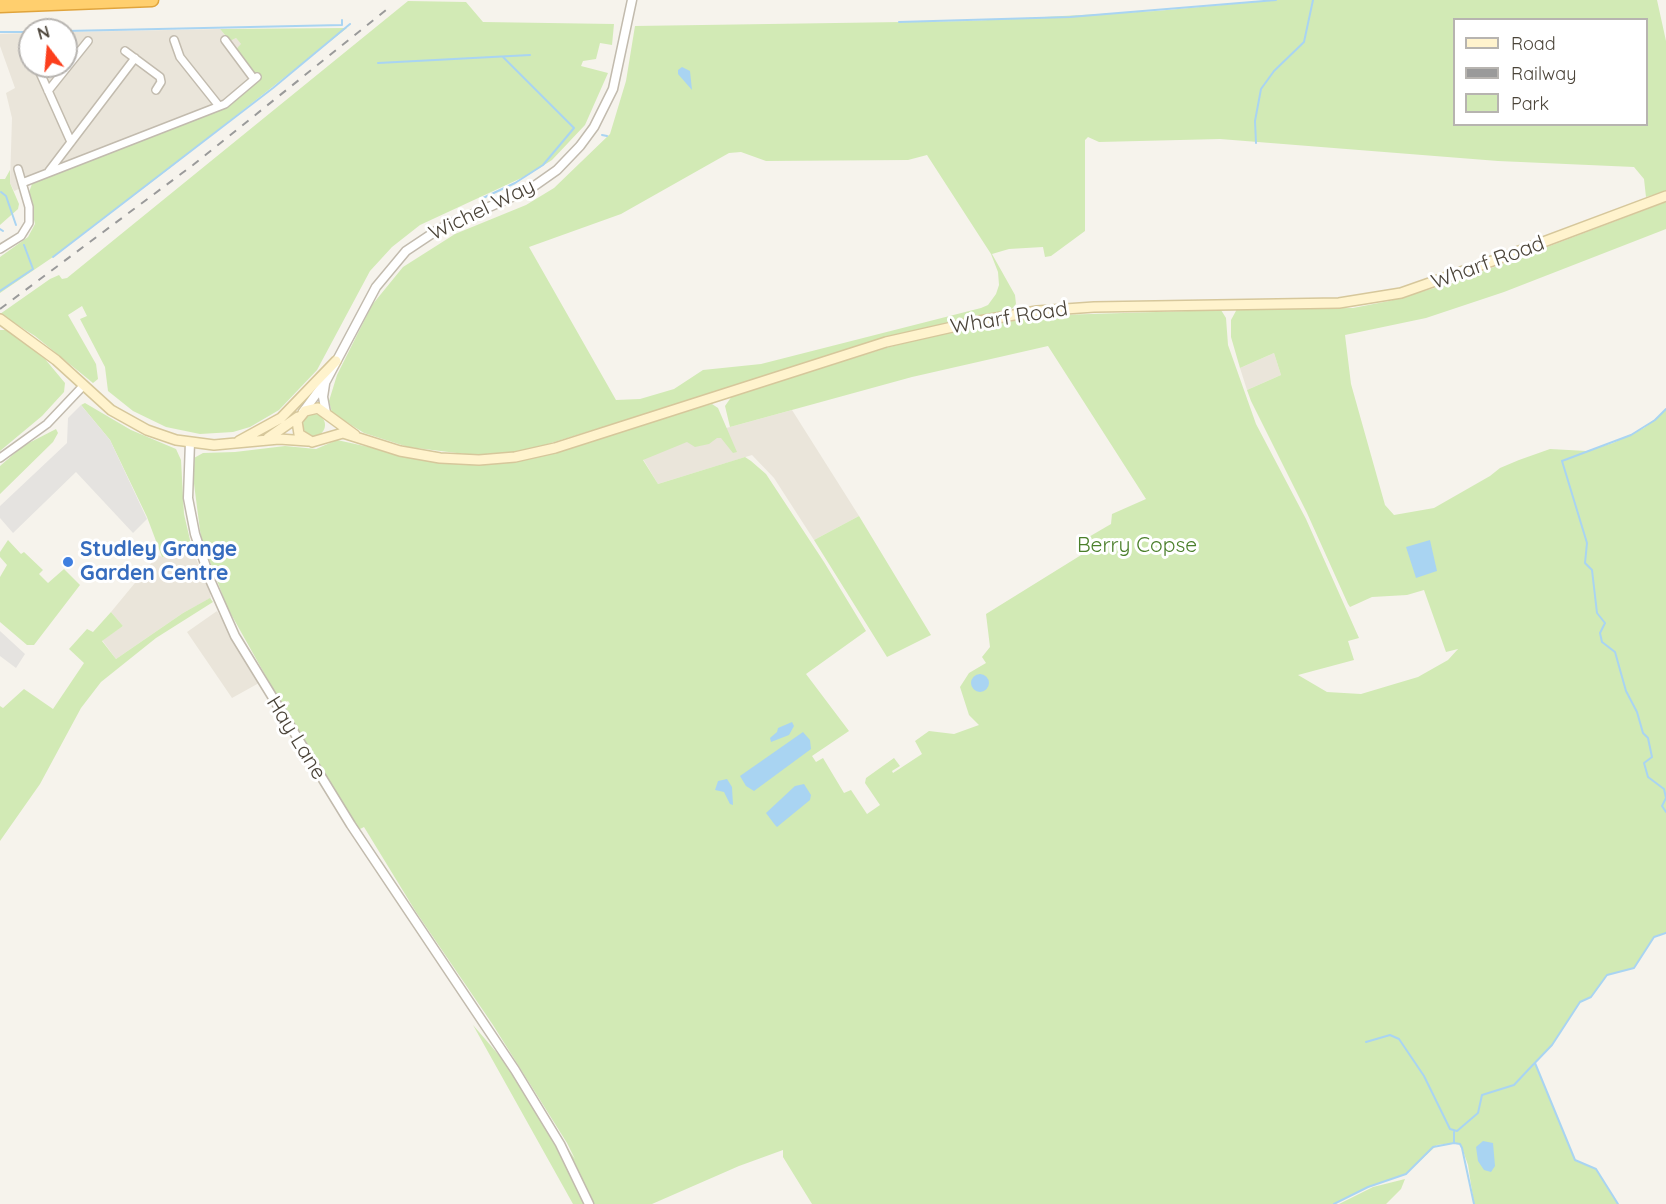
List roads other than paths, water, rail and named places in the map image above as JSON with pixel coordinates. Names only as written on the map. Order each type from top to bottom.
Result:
[{"type":"highway","points":[[0,6],[152,0]]},
{"type":"main road","name":"Wharf Road","points":[[190,442],[229,445],[263,440],[320,441],[327,435],[340,433],[356,435],[393,449],[440,458],[479,460],[526,455],[877,345],[979,321],[1037,311],[1094,307],[1340,303],[1391,295],[1498,260],[1666,196]]},
{"type":"main road","points":[[2,321],[56,360],[105,405],[131,422],[158,434],[190,442]]},
{"type":"main road","points":[[229,445],[276,421],[336,361]]},
{"type":"main road","points":[[310,441],[302,437],[298,430],[302,414],[314,408],[327,415],[331,427],[327,435]]},
{"type":"main road","name":"Wharf Road","points":[[263,440],[282,431],[302,414]]},
{"type":"main road","name":"Wharf Road","points":[[327,415],[356,435]]},
{"type":"street","name":"Wichel Way","points":[[302,414],[326,381],[370,295],[406,251],[438,229],[530,189],[557,170],[580,146],[594,128],[613,89],[632,0]]},
{"type":"street","points":[[48,91],[88,40]]},
{"type":"street","points":[[174,40],[180,57],[219,106]]},
{"type":"street","points":[[22,183],[219,106],[240,93],[256,78],[225,40]]},
{"type":"street","points":[[125,51],[160,77],[161,82],[156,90]]},
{"type":"street","points":[[44,174],[135,58]]},
{"type":"street","points":[[42,78],[71,142]]},
{"type":"street","points":[[0,249],[18,238],[28,225],[30,213],[18,169]]},
{"type":"street","name":"Wichel Way","points":[[326,381],[323,394],[327,415]]},
{"type":"street","points":[[0,458],[46,424],[84,385]]},
{"type":"street","name":"Hay Lane","points":[[190,442],[188,498],[195,534],[211,582],[235,636],[351,825],[515,1070],[560,1144],[589,1204]]},
{"type":"water","points":[[682,67],[690,71],[692,90],[678,74],[678,70]]},
{"type":"water","points":[[1430,540],[1437,571],[1416,578],[1406,547]]},
{"type":"water","points":[[976,674],[984,674],[989,679],[987,690],[976,692],[971,687],[971,679]]},
{"type":"water","points":[[792,722],[794,726],[789,735],[771,742],[770,738],[778,728]]},
{"type":"water","points":[[803,732],[810,740],[811,749],[754,791],[746,786],[740,776]]},
{"type":"water","points":[[727,779],[732,787],[733,805],[730,804],[724,792],[715,790],[718,781]]},
{"type":"water","points":[[804,784],[811,795],[810,800],[777,827],[766,813],[795,786]]},
{"type":"water","points":[[1483,1141],[1493,1143],[1495,1166],[1491,1172],[1484,1170],[1478,1161],[1476,1147]]},
{"type":"waterway","points":[[899,22],[1070,17],[1276,0]]},
{"type":"waterway","points":[[1256,143],[1255,121],[1261,89],[1274,71],[1304,42],[1313,0]]},
{"type":"waterway","points":[[78,31],[342,25],[342,20]]},
{"type":"waterway","points":[[53,257],[273,88],[350,24]]},
{"type":"waterway","points":[[0,32],[18,32]]},
{"type":"waterway","points":[[378,63],[530,55]]},
{"type":"waterway","points":[[483,198],[515,183],[543,165],[574,128],[503,57]]},
{"type":"waterway","points":[[602,135],[607,136]]},
{"type":"waterway","points":[[1,192],[6,196],[16,225]]},
{"type":"waterway","points":[[0,291],[33,269],[24,245]]},
{"type":"waterway","points":[[1666,409],[1655,420],[1631,435],[1562,461],[1587,543],[1585,563],[1592,570],[1597,613],[1605,623],[1600,633],[1602,642],[1615,652],[1626,691],[1637,712],[1643,733],[1648,738],[1652,757],[1644,763],[1648,777],[1664,789],[1666,798],[1662,806],[1666,812]]},
{"type":"waterway","points":[[1366,1042],[1390,1035],[1399,1039],[1424,1076],[1450,1129],[1457,1131],[1478,1113],[1482,1095],[1514,1085],[1552,1045],[1580,1002],[1591,997],[1607,975],[1634,968],[1654,937],[1666,933]]},
{"type":"waterway","points":[[1535,1063],[1575,1160],[1596,1169],[1618,1204]]},
{"type":"waterway","points":[[1334,1204],[1368,1187],[1406,1174],[1433,1147],[1454,1143],[1454,1132]]},
{"type":"waterway","points":[[1454,1143],[1460,1144],[1462,1148],[1474,1204]]},
{"type":"railway","points":[[0,309],[193,165],[391,6]]},
{"type":"place","name":"Studley Grange Garden Centre","points":[[68,562]]},
{"type":"park label","name":"Berry Copse","points":[[1137,546]]}]
